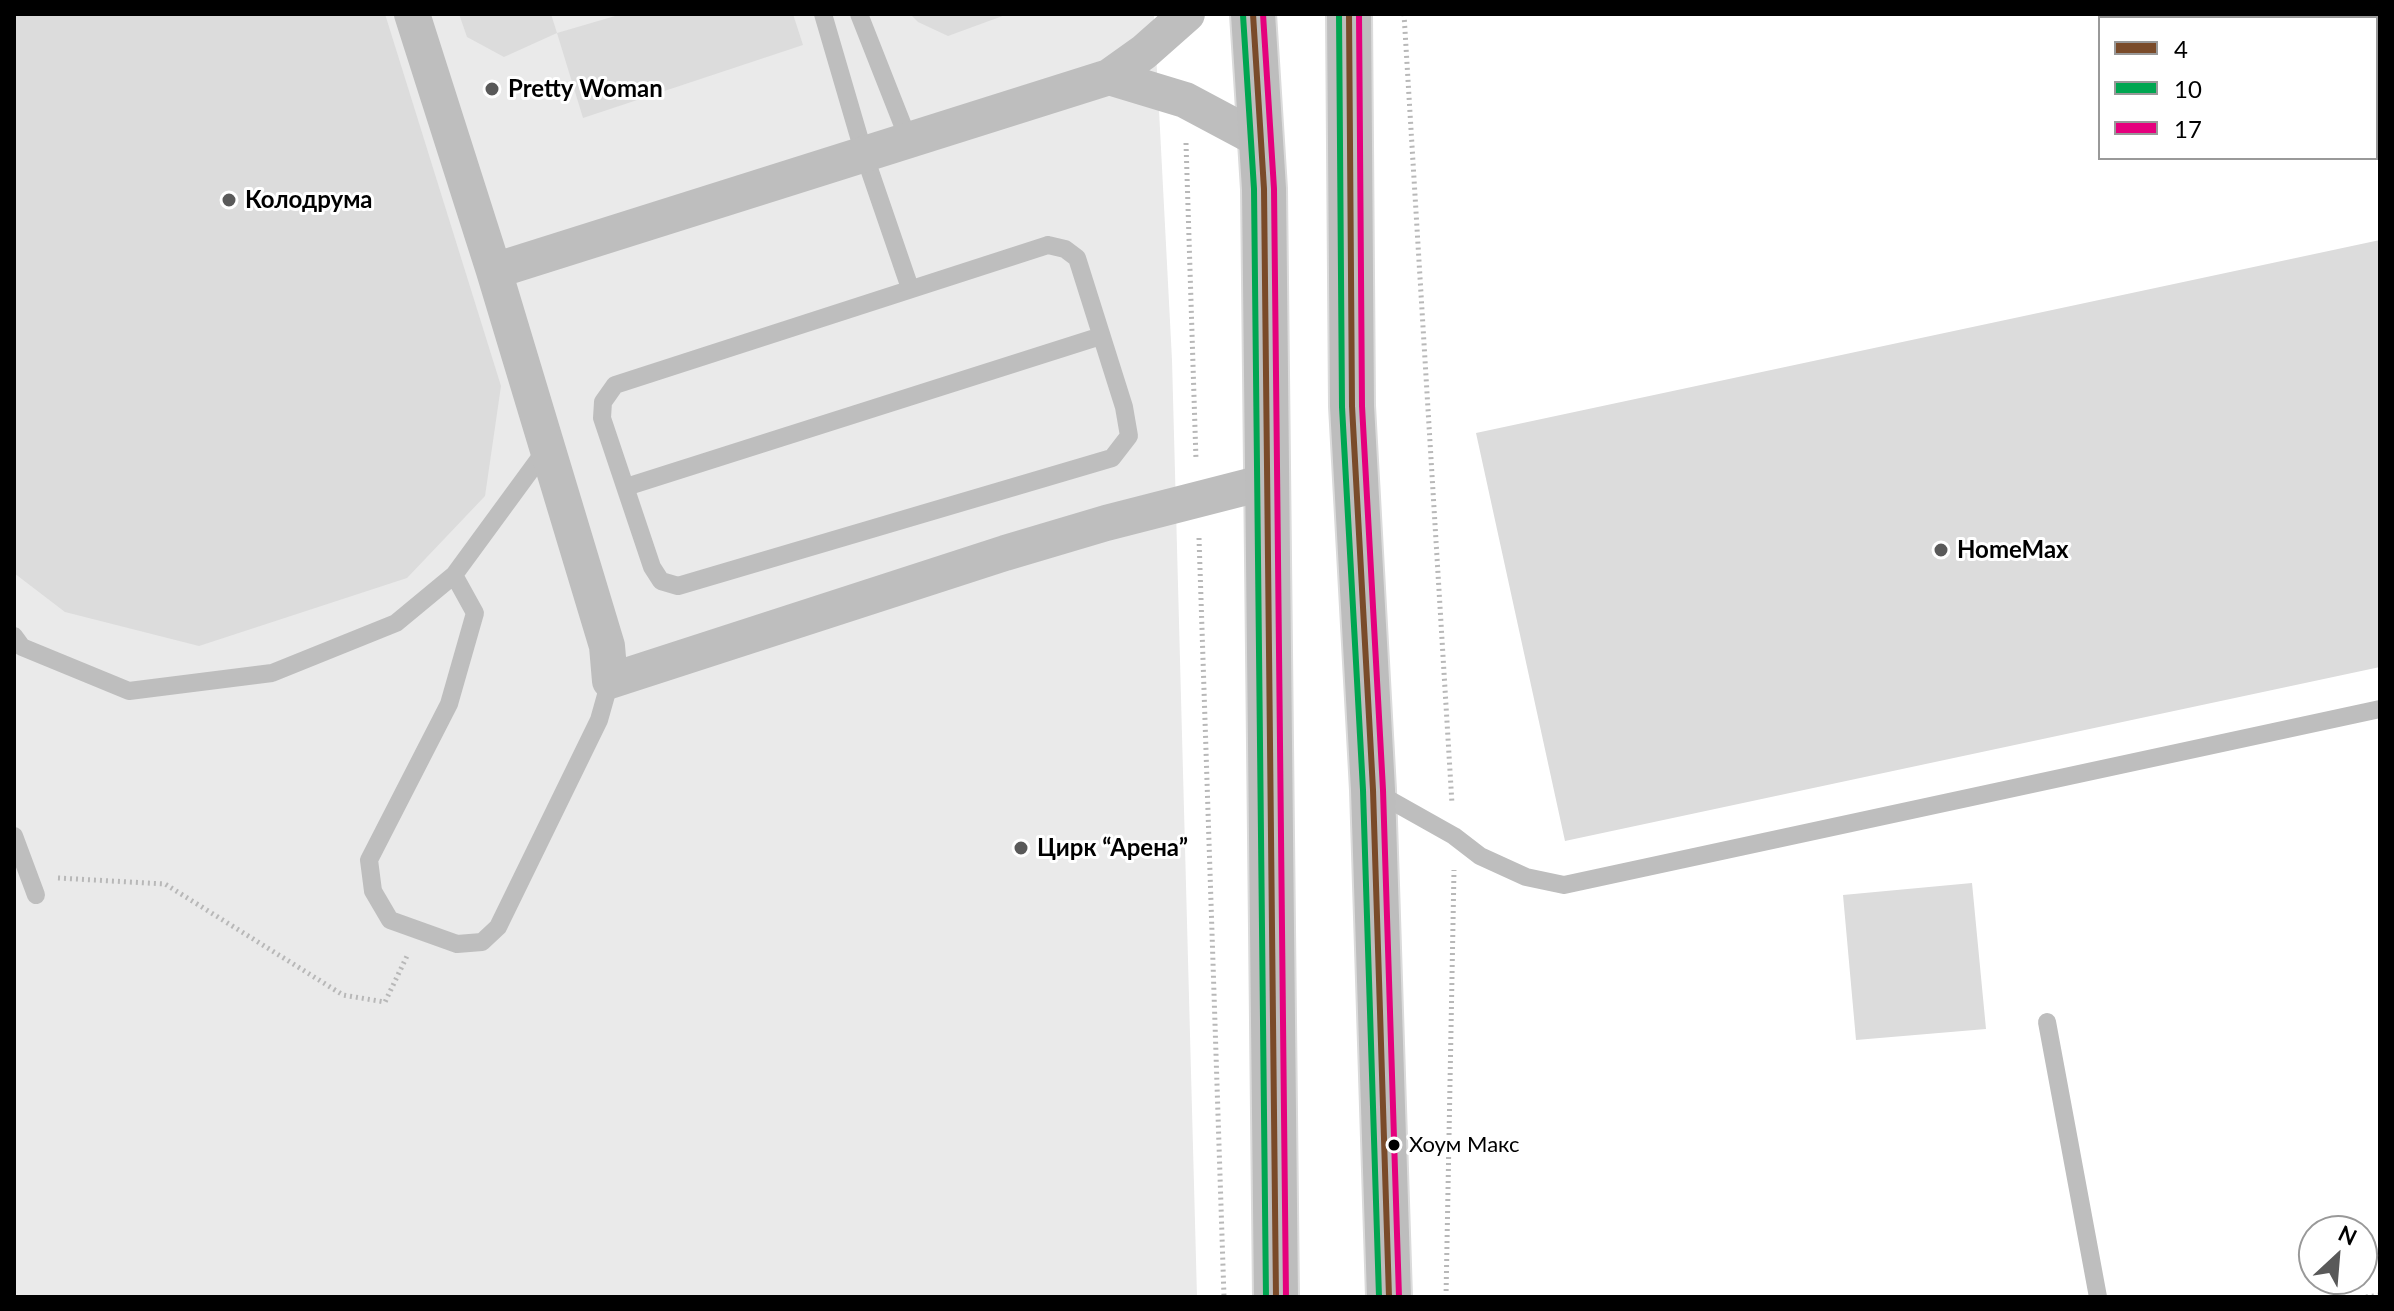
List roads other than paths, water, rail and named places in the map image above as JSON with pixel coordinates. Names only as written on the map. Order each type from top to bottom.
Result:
[{"type":"main road","points":[[1253,14],[1264,189],[1276,1297]]},
{"type":"main road","points":[[1349,14],[1352,406],[1373,790],[1389,1297]]},
{"type":"street","points":[[412,14],[494,271],[607,646],[610,681],[1005,553],[1266,482]]},
{"type":"street","points":[[494,271],[1109,77],[1144,52],[1187,14]]},
{"type":"street","points":[[1109,77],[1185,100],[1260,140]]},
{"type":"lane","points":[[823,14],[864,154],[910,288]]},
{"type":"lane","points":[[859,14],[909,141]]},
{"type":"lane","points":[[1048,245],[1065,249],[1077,258],[1124,407],[1129,436],[1112,458],[678,586],[661,581],[652,567],[602,418],[603,402],[615,385],[910,288],[1048,245]]},
{"type":"lane","points":[[626,487],[1101,336]]},
{"type":"lane","points":[[14,636],[22,647],[129,691],[272,673],[396,623],[454,575],[547,448]]},
{"type":"lane","points":[[454,575],[475,613],[449,704],[369,860],[373,891],[390,920],[457,944],[482,942],[498,927],[599,720],[610,681]]},
{"type":"lane","points":[[1373,790],[1454,836],[1480,856],[1526,877],[1564,885],[2380,709]]},
{"type":"lane","points":[[14,836],[36,895]]},
{"type":"lane","points":[[2047,1022],[2098,1297]]},
{"type":"place","name":"Pretty Woman","points":[[492,89]]},
{"type":"place","name":"Колодрума","points":[[229,200]]},
{"type":"place","name":"HomeMax","points":[[1941,550]]},
{"type":"place","name":"Цирк “Арена”","points":[[1021,848]]},
{"type":"place","name":"Хоум Макс","points":[[1394,1145]]}]
